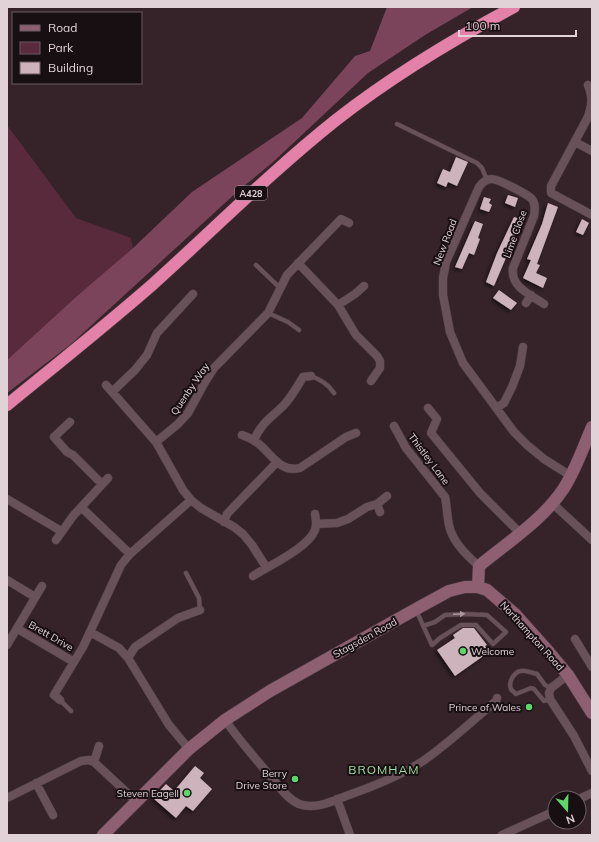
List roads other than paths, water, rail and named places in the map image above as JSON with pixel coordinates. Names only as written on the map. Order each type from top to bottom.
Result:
[{"type":"highway","name":"A428","points":[[7,404],[67,357],[150,286],[274,173],[337,120],[400,74],[482,24],[514,7]]},
{"type":"street","points":[[588,85],[592,95],[588,117],[551,186],[551,193],[592,215]]},
{"type":"street","points":[[575,142],[592,151]]},
{"type":"street","name":"Lime Close","points":[[487,180],[493,178],[502,182],[530,198],[533,203],[535,208],[534,216],[512,273],[517,284],[544,304]]},
{"type":"street","name":"New Road","points":[[487,180],[479,187],[446,262],[443,278],[443,295],[450,332],[463,363],[514,432],[544,459],[571,476]]},
{"type":"street","name":"Quenby Way","points":[[156,442],[178,424],[188,413],[214,368],[268,313],[287,275],[340,219],[349,223]]},
{"type":"street","points":[[298,263],[338,305],[356,335],[377,356],[380,361],[380,368],[371,381]]},
{"type":"street","points":[[338,305],[364,286]]},
{"type":"street","points":[[112,392],[135,370],[147,355],[157,333],[193,294]]},
{"type":"street","points":[[526,303],[530,295]]},
{"type":"street","points":[[496,408],[504,403],[512,387],[520,366],[523,347]]},
{"type":"street","points":[[254,440],[261,426],[289,399],[302,377],[311,376]]},
{"type":"street","points":[[106,386],[156,442],[190,500],[234,527],[242,534],[252,545],[266,568]]},
{"type":"street","points":[[428,408],[437,418],[431,433],[480,493],[520,533]]},
{"type":"street","points":[[70,422],[54,437],[67,452],[73,455],[102,484]]},
{"type":"street","name":"Thistley Lane","points":[[394,426],[406,448],[445,497],[449,526],[455,541],[478,566]]},
{"type":"street","points":[[478,587],[478,566],[534,522],[552,503],[571,476],[592,427]]},
{"type":"street","points":[[242,435],[254,440],[277,462],[287,469],[296,470],[346,437],[356,433]]},
{"type":"street","points":[[224,522],[227,514],[277,462]]},
{"type":"street","points":[[56,540],[61,531],[108,478]]},
{"type":"street","points":[[316,524],[337,523],[348,519],[367,507],[379,508],[387,496]]},
{"type":"street","points":[[7,499],[61,531]]},
{"type":"street","points":[[60,700],[54,695],[90,632],[121,565],[130,554],[190,500]]},
{"type":"street","points":[[552,503],[592,540]]},
{"type":"street","points":[[81,508],[130,554]]},
{"type":"street","points":[[253,576],[303,546],[310,538],[316,524],[315,514]]},
{"type":"street","points":[[7,580],[35,597]]},
{"type":"street","name":"Brett Drive","points":[[7,645],[42,586]]},
{"type":"street","name":"Stagsden Road","points":[[103,835],[189,749],[225,720],[275,688],[416,609],[449,592],[465,586],[478,587]]},
{"type":"street","name":"Northampton Road","points":[[478,587],[487,590],[515,614],[568,675],[592,713]]},
{"type":"street","points":[[128,658],[135,647],[178,618],[200,610]]},
{"type":"street","name":"Brett Drive","points":[[18,628],[74,662]]},
{"type":"street","points":[[90,632],[119,648],[128,658],[169,725],[189,749]]},
{"type":"street","points":[[576,639],[592,667]]},
{"type":"street","points":[[568,675],[551,688],[549,693],[550,699],[574,736],[592,771]]},
{"type":"street","points":[[225,720],[246,748],[288,796],[297,803],[305,806],[315,806],[337,800],[359,791],[406,770],[422,761],[447,744],[496,701],[497,698]]},
{"type":"street","points":[[94,762],[99,746]]},
{"type":"street","points":[[7,798],[81,761],[89,760],[94,762],[137,802]]},
{"type":"street","points":[[36,784],[53,815]]},
{"type":"street","points":[[337,800],[350,835]]},
{"type":"street","points":[[502,835],[547,815]]},
{"type":"lane","points":[[397,124],[477,163],[482,168],[487,180]]},
{"type":"lane","points":[[256,265],[280,288]]},
{"type":"lane","points":[[268,313],[288,322],[299,330]]},
{"type":"lane","points":[[311,376],[322,381],[330,387],[334,393]]},
{"type":"lane","points":[[186,573],[199,598],[200,610]]},
{"type":"lane","points":[[416,609],[423,626],[432,646],[440,638],[461,625],[476,625],[493,644],[506,632],[487,615],[445,615],[435,622],[423,626]]},
{"type":"lane","points":[[550,699],[544,700],[534,689],[531,688],[516,694],[511,688],[510,683],[517,672],[522,670],[537,674],[545,685],[551,688]]},
{"type":"lane","points":[[60,700],[71,711]]},
{"type":"place","name":"Welcome","points":[[463,651]]},
{"type":"place","name":"Prince of Wales","points":[[529,707]]},
{"type":"place","name":"Berry Drive Store","points":[[295,779]]},
{"type":"place","name":"Steven Eagell","points":[[187,793]]},
{"type":"district","name":"BROMHAM","points":[[384,769]]}]
